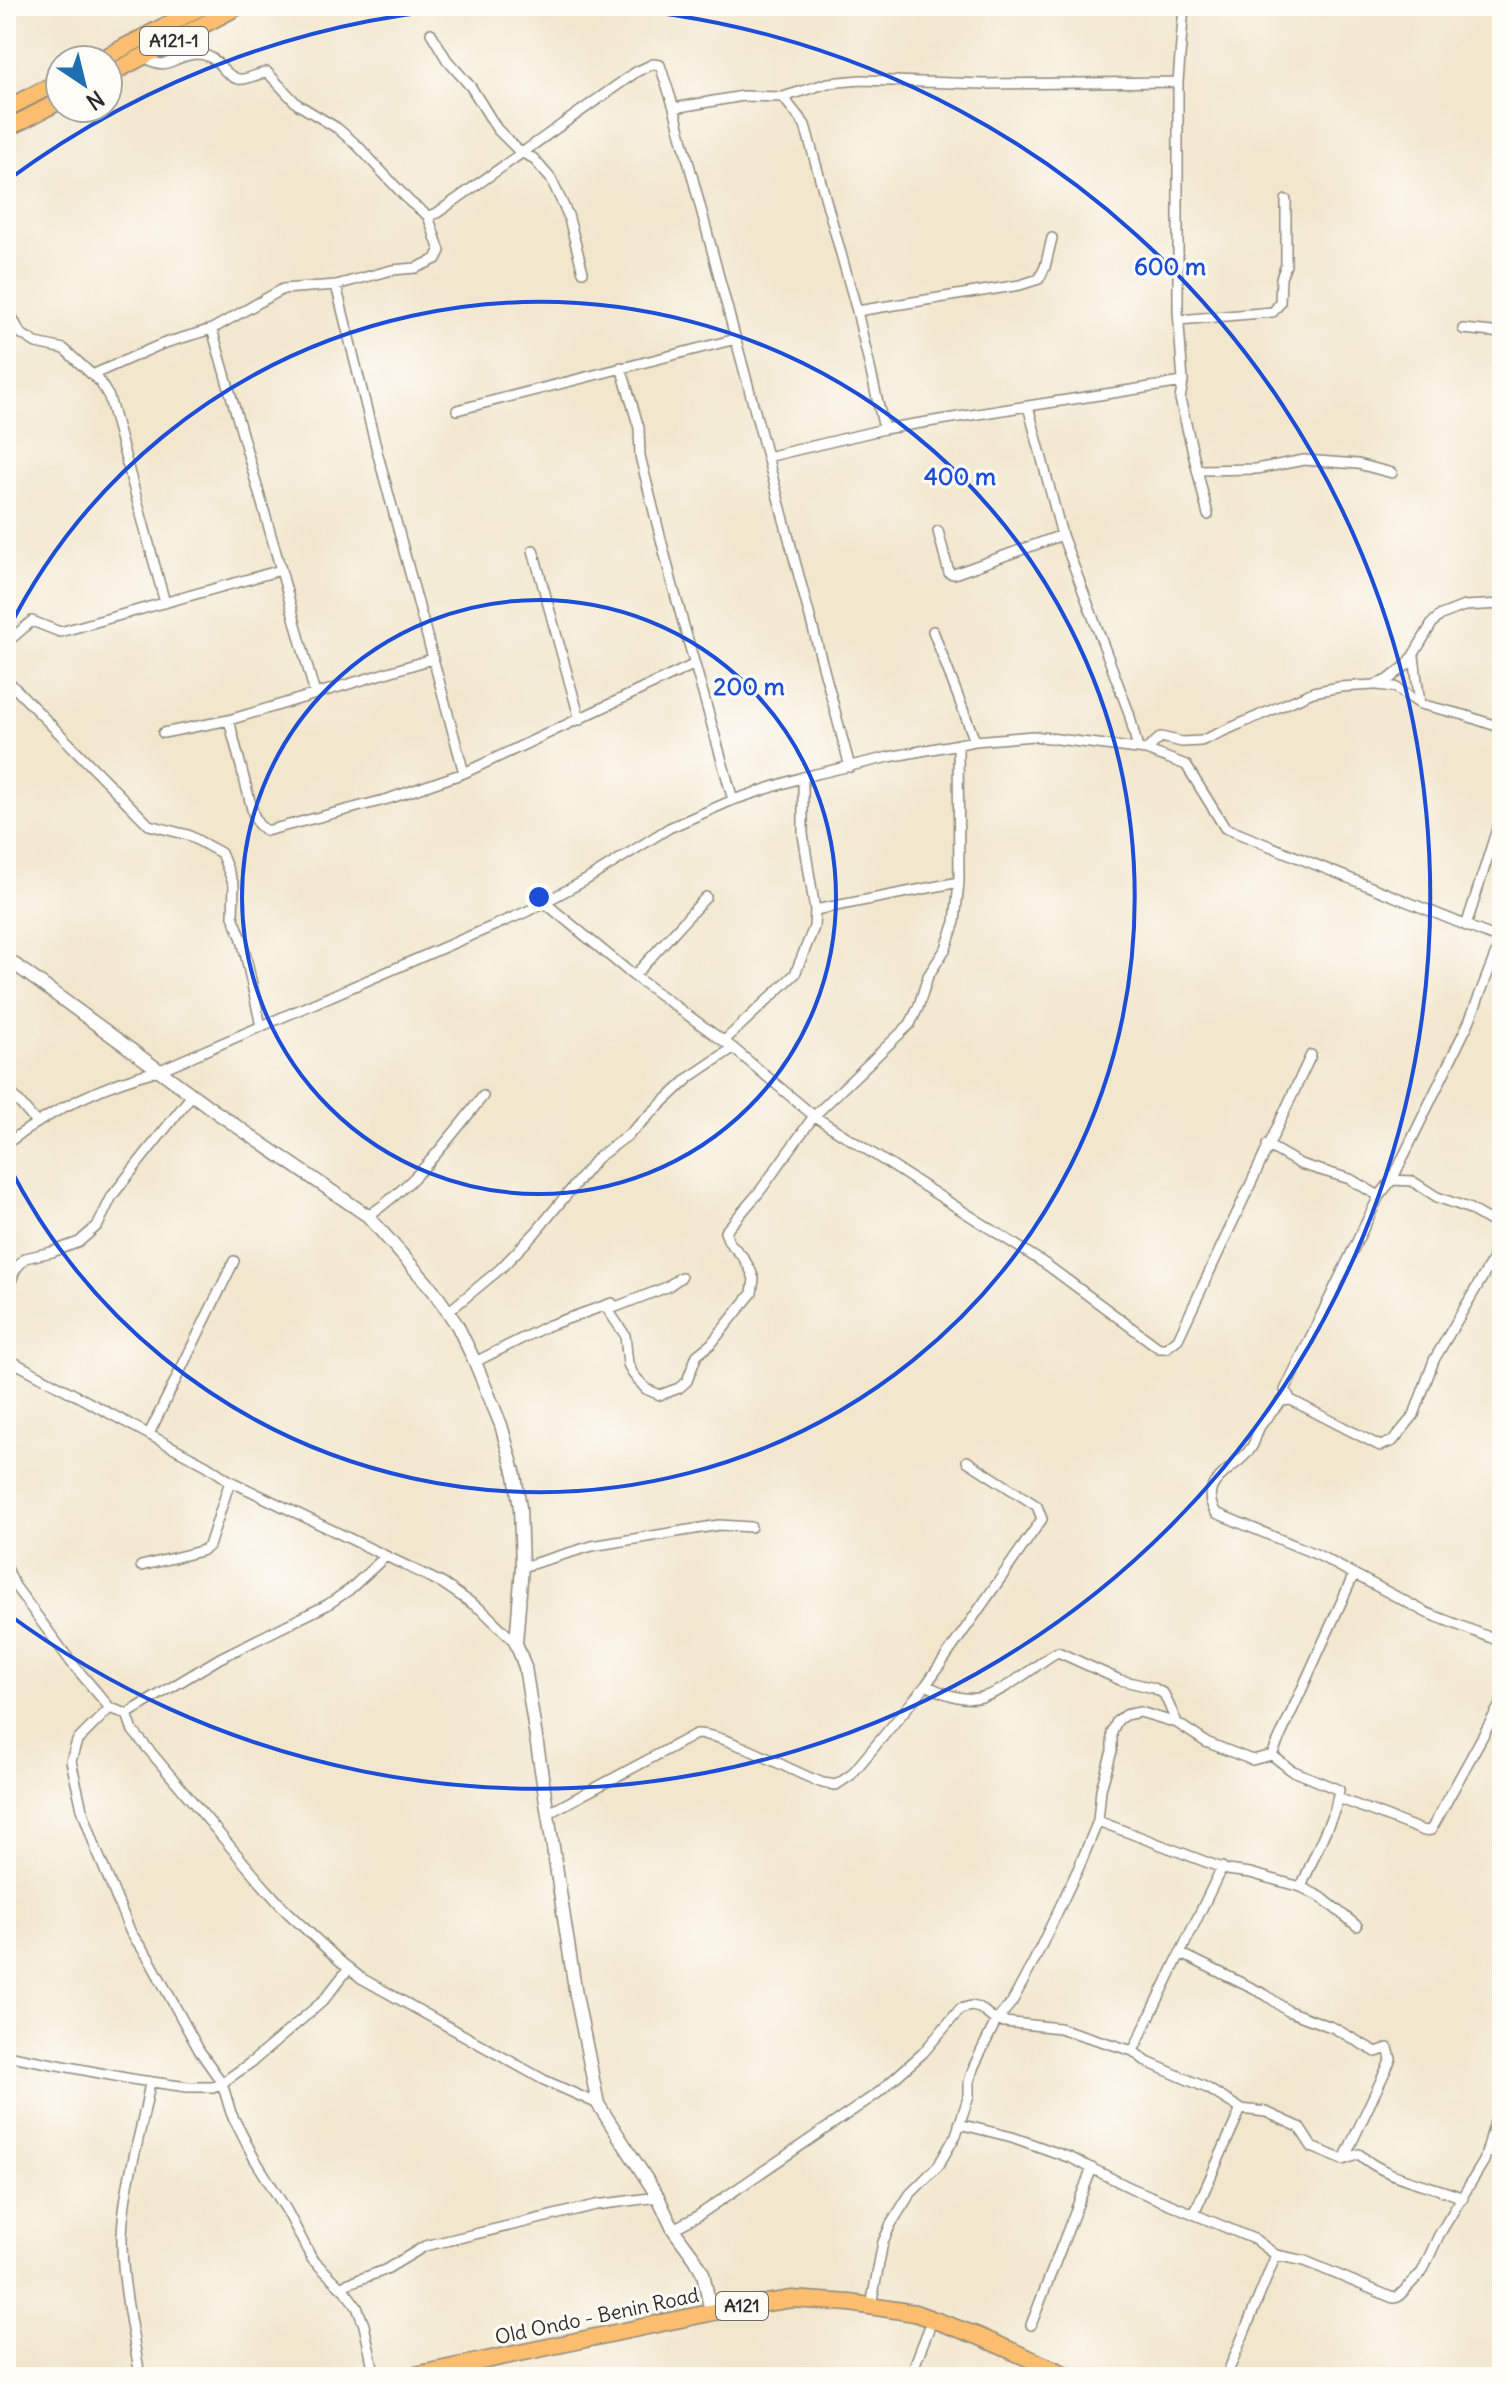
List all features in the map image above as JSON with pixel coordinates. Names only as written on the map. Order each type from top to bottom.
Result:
[{"type":"main road","name":"A121-1","points":[[124,47],[203,6]]},
{"type":"main road","name":"A121-1","points":[[124,67],[239,6]]},
{"type":"main road","points":[[6,109],[44,89]]},
{"type":"main road","points":[[6,129],[44,109]]},
{"type":"main road","name":"Old Ondo - Benin Road","points":[[406,2377],[711,2312],[792,2299],[871,2306],[933,2318],[1071,2377]]},
{"type":"street","points":[[1184,6],[1178,82],[1179,320],[1183,382],[1180,399],[1208,515]]},
{"type":"street","points":[[431,33],[497,129],[520,152],[533,158],[543,168],[560,194],[583,272]]},
{"type":"street","points":[[92,375],[162,344],[212,329],[283,289],[336,285],[392,270],[416,268],[436,259],[440,251],[428,216],[410,202],[358,146],[337,128],[297,104],[267,72],[241,80],[235,79],[216,60],[206,55],[193,54],[163,65],[155,64],[144,56]]},
{"type":"street","points":[[428,216],[437,213],[636,72],[653,64],[660,65],[850,767]]},
{"type":"street","points":[[674,108],[743,96],[783,97],[828,83],[861,80],[984,84],[1178,82]]},
{"type":"street","points":[[783,97],[805,125],[857,311],[884,429]]},
{"type":"street","points":[[1179,320],[1273,312],[1280,303],[1281,278],[1286,265],[1286,200]]},
{"type":"street","points":[[857,311],[1020,285],[1039,279],[1052,238]]},
{"type":"street","points":[[336,285],[464,773]]},
{"type":"street","points":[[6,305],[20,333],[36,343],[64,349],[92,375],[109,397],[165,603]]},
{"type":"street","points":[[212,329],[315,694]]},
{"type":"street","points":[[1463,329],[1502,333]]},
{"type":"street","points":[[457,410],[736,339]]},
{"type":"street","points":[[621,367],[639,428],[640,456],[693,665],[733,800]]},
{"type":"street","points":[[767,457],[884,429],[1183,382]]},
{"type":"street","points":[[1028,406],[1062,535],[1142,750]]},
{"type":"street","points":[[1199,470],[1256,469],[1304,460],[1358,464],[1392,473]]},
{"type":"street","points":[[938,531],[946,567],[954,574],[1062,535]]},
{"type":"street","points":[[533,550],[580,720]]},
{"type":"street","points":[[6,643],[32,621],[60,632],[281,570]]},
{"type":"street","points":[[1374,685],[1399,673],[1441,615],[1464,606],[1502,604]]},
{"type":"street","points":[[933,631],[975,741]]},
{"type":"street","points":[[1414,655],[1420,704]]},
{"type":"street","points":[[163,733],[229,720],[432,659]]},
{"type":"street","points":[[229,720],[253,813],[266,831],[388,799],[464,773],[693,665]]},
{"type":"street","points":[[6,679],[149,825],[188,835],[221,853],[234,885],[233,916],[242,939],[261,1026]]},
{"type":"street","points":[[1142,750],[1161,737],[1192,743],[1211,738],[1276,706],[1313,692],[1340,687],[1395,687],[1420,704],[1502,728]]},
{"type":"street","points":[[6,1144],[36,1122],[115,1083],[160,1070],[395,970],[544,902],[586,880],[669,828],[733,800],[803,777],[958,744],[1033,736],[1142,750],[1186,765],[1225,828],[1502,940],[1469,1022],[1392,1180],[1379,1196],[1285,1390],[1291,1400],[1380,1446],[1393,1441],[1414,1415],[1434,1360],[1492,1261],[1500,1228],[1468,1208],[1437,1197],[1412,1181],[1392,1180]]},
{"type":"street","points":[[608,1310],[625,1335],[628,1364],[646,1389],[660,1395],[679,1388],[687,1381],[697,1355],[715,1340],[754,1289],[754,1279],[748,1265],[729,1242],[725,1232],[791,1150],[814,1116],[910,1024],[928,976],[952,936],[959,882],[958,744]]},
{"type":"street","points":[[724,1041],[795,974],[814,927],[815,910],[803,834],[803,777]]},
{"type":"street","points":[[1466,926],[1502,813]]},
{"type":"street","points":[[815,910],[959,882]]},
{"type":"street","points":[[634,976],[706,897]]},
{"type":"street","points":[[544,902],[634,976],[733,1048],[814,1116],[1047,1265],[1159,1348],[1166,1348],[1178,1339],[1311,1055]]},
{"type":"street","points":[[6,958],[192,1095],[368,1216],[416,1268],[448,1312],[475,1362],[501,1425],[515,1475],[520,1508],[522,1567],[516,1643],[525,1667],[576,1995],[598,2104],[703,2273],[711,2312]]},
{"type":"street","points":[[448,1312],[500,1269],[597,1158],[643,1122],[690,1077],[733,1048]]},
{"type":"street","points":[[6,1087],[36,1122]]},
{"type":"street","points":[[6,1295],[15,1270],[25,1258],[79,1242],[98,1225],[112,1196],[192,1095]]},
{"type":"street","points":[[368,1216],[415,1177],[483,1096]]},
{"type":"street","points":[[1267,1145],[1300,1164],[1350,1179],[1379,1196]]},
{"type":"street","points":[[149,1434],[234,1261]]},
{"type":"street","points":[[608,1310],[667,1287],[681,1277]]},
{"type":"street","points":[[475,1362],[547,1326],[612,1303],[608,1310]]},
{"type":"street","points":[[6,1358],[206,1465],[230,1481],[442,1583],[483,1611],[516,1643]]},
{"type":"street","points":[[1291,1400],[1282,1401],[1273,1411],[1260,1426],[1248,1453],[1209,1492],[1216,1513],[1318,1555],[1427,1613],[1502,1642]]},
{"type":"street","points":[[549,1813],[701,1734],[750,1751],[815,1781],[836,1785],[851,1775],[926,1685],[1042,1519],[1037,1506],[967,1461]]},
{"type":"street","points":[[141,1566],[201,1551],[209,1546],[230,1481]]},
{"type":"street","points":[[522,1567],[592,1546],[719,1525],[751,1527]]},
{"type":"street","points":[[127,1714],[220,1658],[327,1605],[349,1590],[386,1556]]},
{"type":"street","points":[[6,1566],[15,1586],[37,1617],[110,1708],[127,1714]]},
{"type":"street","points":[[1272,1755],[1354,1574]]},
{"type":"street","points":[[926,1685],[959,1699],[978,1698],[1016,1681],[1058,1652],[1120,1680],[1154,1688],[1164,1694],[1177,1723]]},
{"type":"street","points":[[1338,1798],[1424,1831],[1431,1830],[1502,1701]]},
{"type":"street","points":[[110,1708],[84,1732],[72,1751],[71,1761],[82,1809],[131,1933],[148,1957],[199,2050],[222,2083],[231,2113],[312,2259],[341,2286],[357,2307],[375,2377]]},
{"type":"street","points":[[871,2306],[883,2242],[891,2224],[910,2194],[938,2166],[956,2135],[969,2095],[974,2066],[996,2021],[1012,2002],[1064,1902],[1098,1821],[1101,1789],[1107,1774],[1112,1732],[1117,1721],[1125,1715],[1140,1712],[1177,1723],[1230,1753],[1252,1760],[1272,1755]]},
{"type":"street","points":[[127,1714],[133,1731],[261,1883],[286,1911],[361,1978],[544,2080],[598,2104]]},
{"type":"street","points":[[1272,1755],[1291,1770],[1339,1790],[1301,1887]]},
{"type":"street","points":[[1098,1821],[1236,1873],[1250,1873],[1301,1887],[1321,1897],[1357,1926]]},
{"type":"street","points":[[1133,2051],[1222,1867]]},
{"type":"street","points":[[1180,1953],[1266,1995],[1288,2011],[1325,2024],[1376,2052],[1388,2048],[1391,2059],[1343,2160]]},
{"type":"street","points":[[6,2055],[150,2082],[209,2088],[222,2083],[253,2061],[323,2001],[349,1968]]},
{"type":"street","points":[[673,2229],[696,2217],[878,2093],[923,2053],[960,2009],[971,2006],[980,2008],[996,2021],[1059,2028],[1133,2051],[1147,2062],[1207,2088],[1241,2109],[1266,2112],[1299,2127],[1312,2147],[1343,2160],[1359,2154],[1380,2170],[1463,2198]]},
{"type":"street","points":[[140,2377],[122,2237],[132,2163],[150,2082]]},
{"type":"street","points":[[959,2124],[1036,2145],[1256,2240],[1276,2255],[1305,2261],[1370,2289],[1398,2297],[1422,2272],[1439,2235],[1484,2161],[1502,2096]]},
{"type":"street","points":[[1194,2214],[1241,2109]]},
{"type":"street","points":[[1031,2325],[1092,2168]]},
{"type":"street","points":[[341,2286],[385,2270],[425,2246],[596,2205],[658,2197]]},
{"type":"street","points":[[1226,2377],[1276,2255]]},
{"type":"street","points":[[910,2377],[933,2318]]}]
